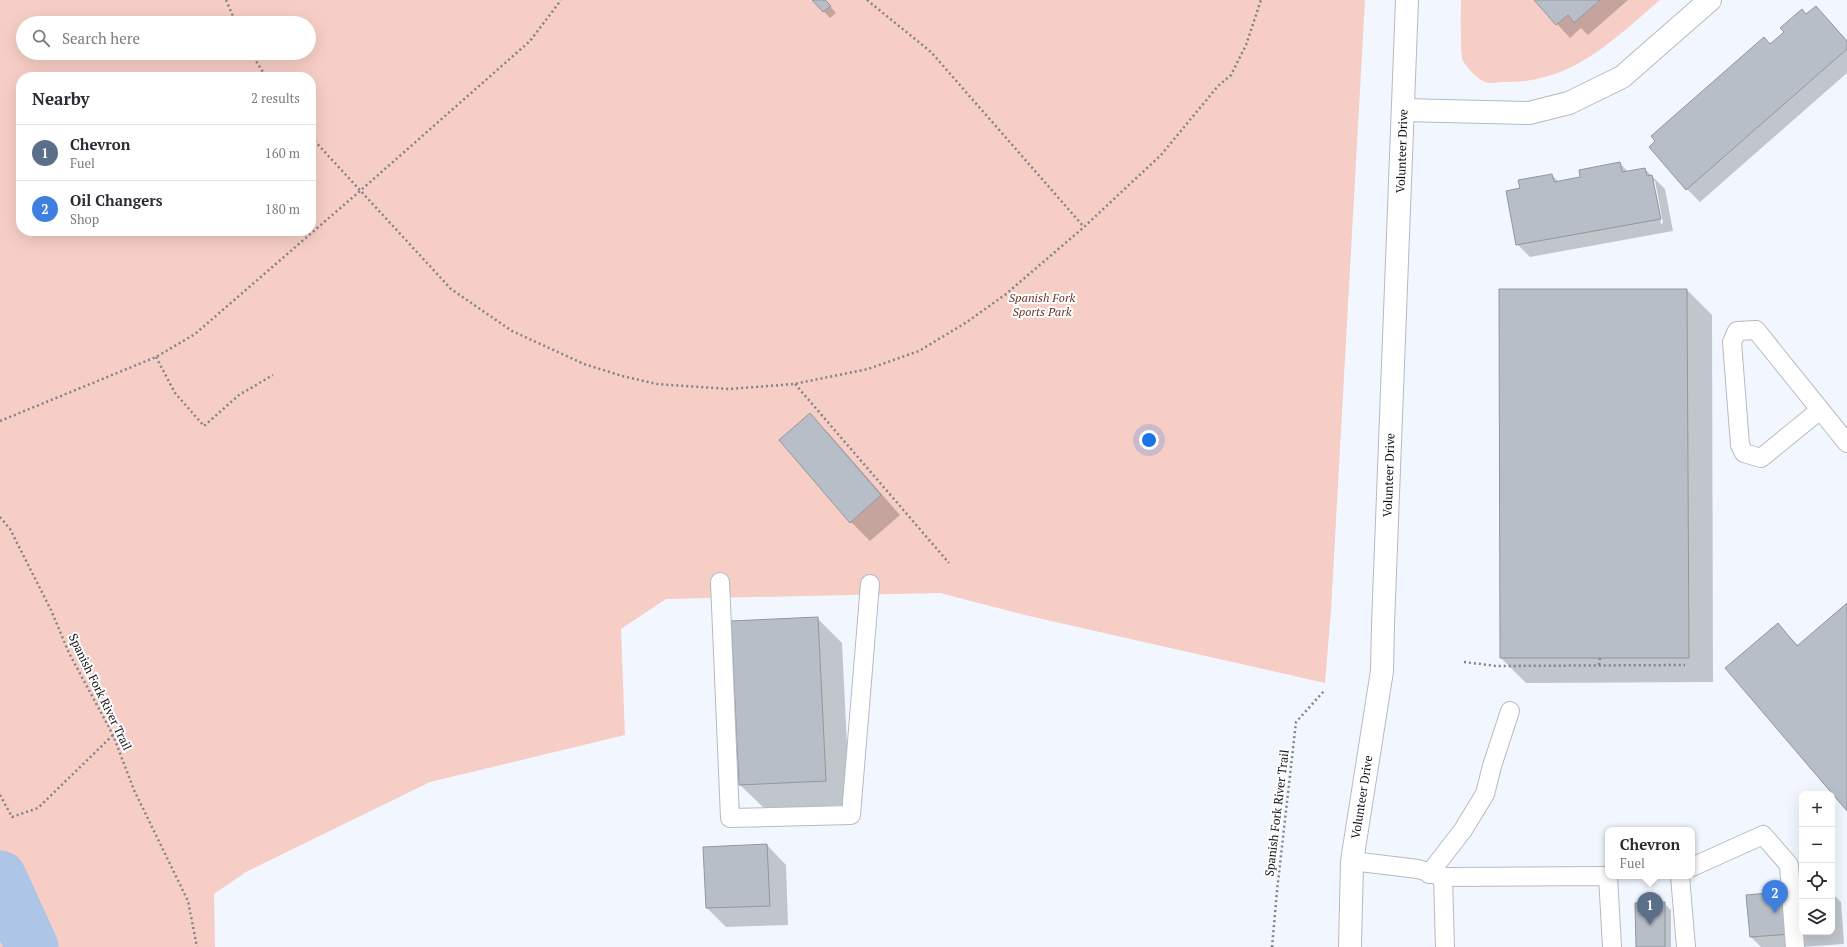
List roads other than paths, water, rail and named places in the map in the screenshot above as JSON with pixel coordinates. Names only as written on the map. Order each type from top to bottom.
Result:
[{"type":"street","name":"Volunteer Drive","points":[[1350,947],[1352,861],[1382,672],[1407,0]]},
{"type":"street","points":[[1404,110],[1529,113],[1569,103],[1622,77],[1710,0]]},
{"type":"lane","points":[[1820,410],[1761,458],[1744,453],[1740,445],[1732,342],[1737,331],[1756,330],[1847,443]]},
{"type":"lane","points":[[720,582],[730,818],[851,815],[870,584]]},
{"type":"lane","points":[[1445,947],[1436,875],[1485,794],[1492,766],[1510,712]]},
{"type":"lane","points":[[1695,866],[1763,835],[1789,865],[1795,947]]},
{"type":"lane","points":[[1352,861],[1418,869],[1436,875],[1605,876]]},
{"type":"lane","points":[[1608,879],[1612,947]]},
{"type":"lane","points":[[1680,879],[1686,947]]},
{"type":"waterway","points":[[0,877],[32,947]]},
{"type":"place","name":"Oil Changers","points":[[1775,913]]},
{"type":"place","name":"Chevron","points":[[1650,925]]},
{"type":"park label","name":"Spanish Fork Sports Park","points":[[1042,305]]}]
